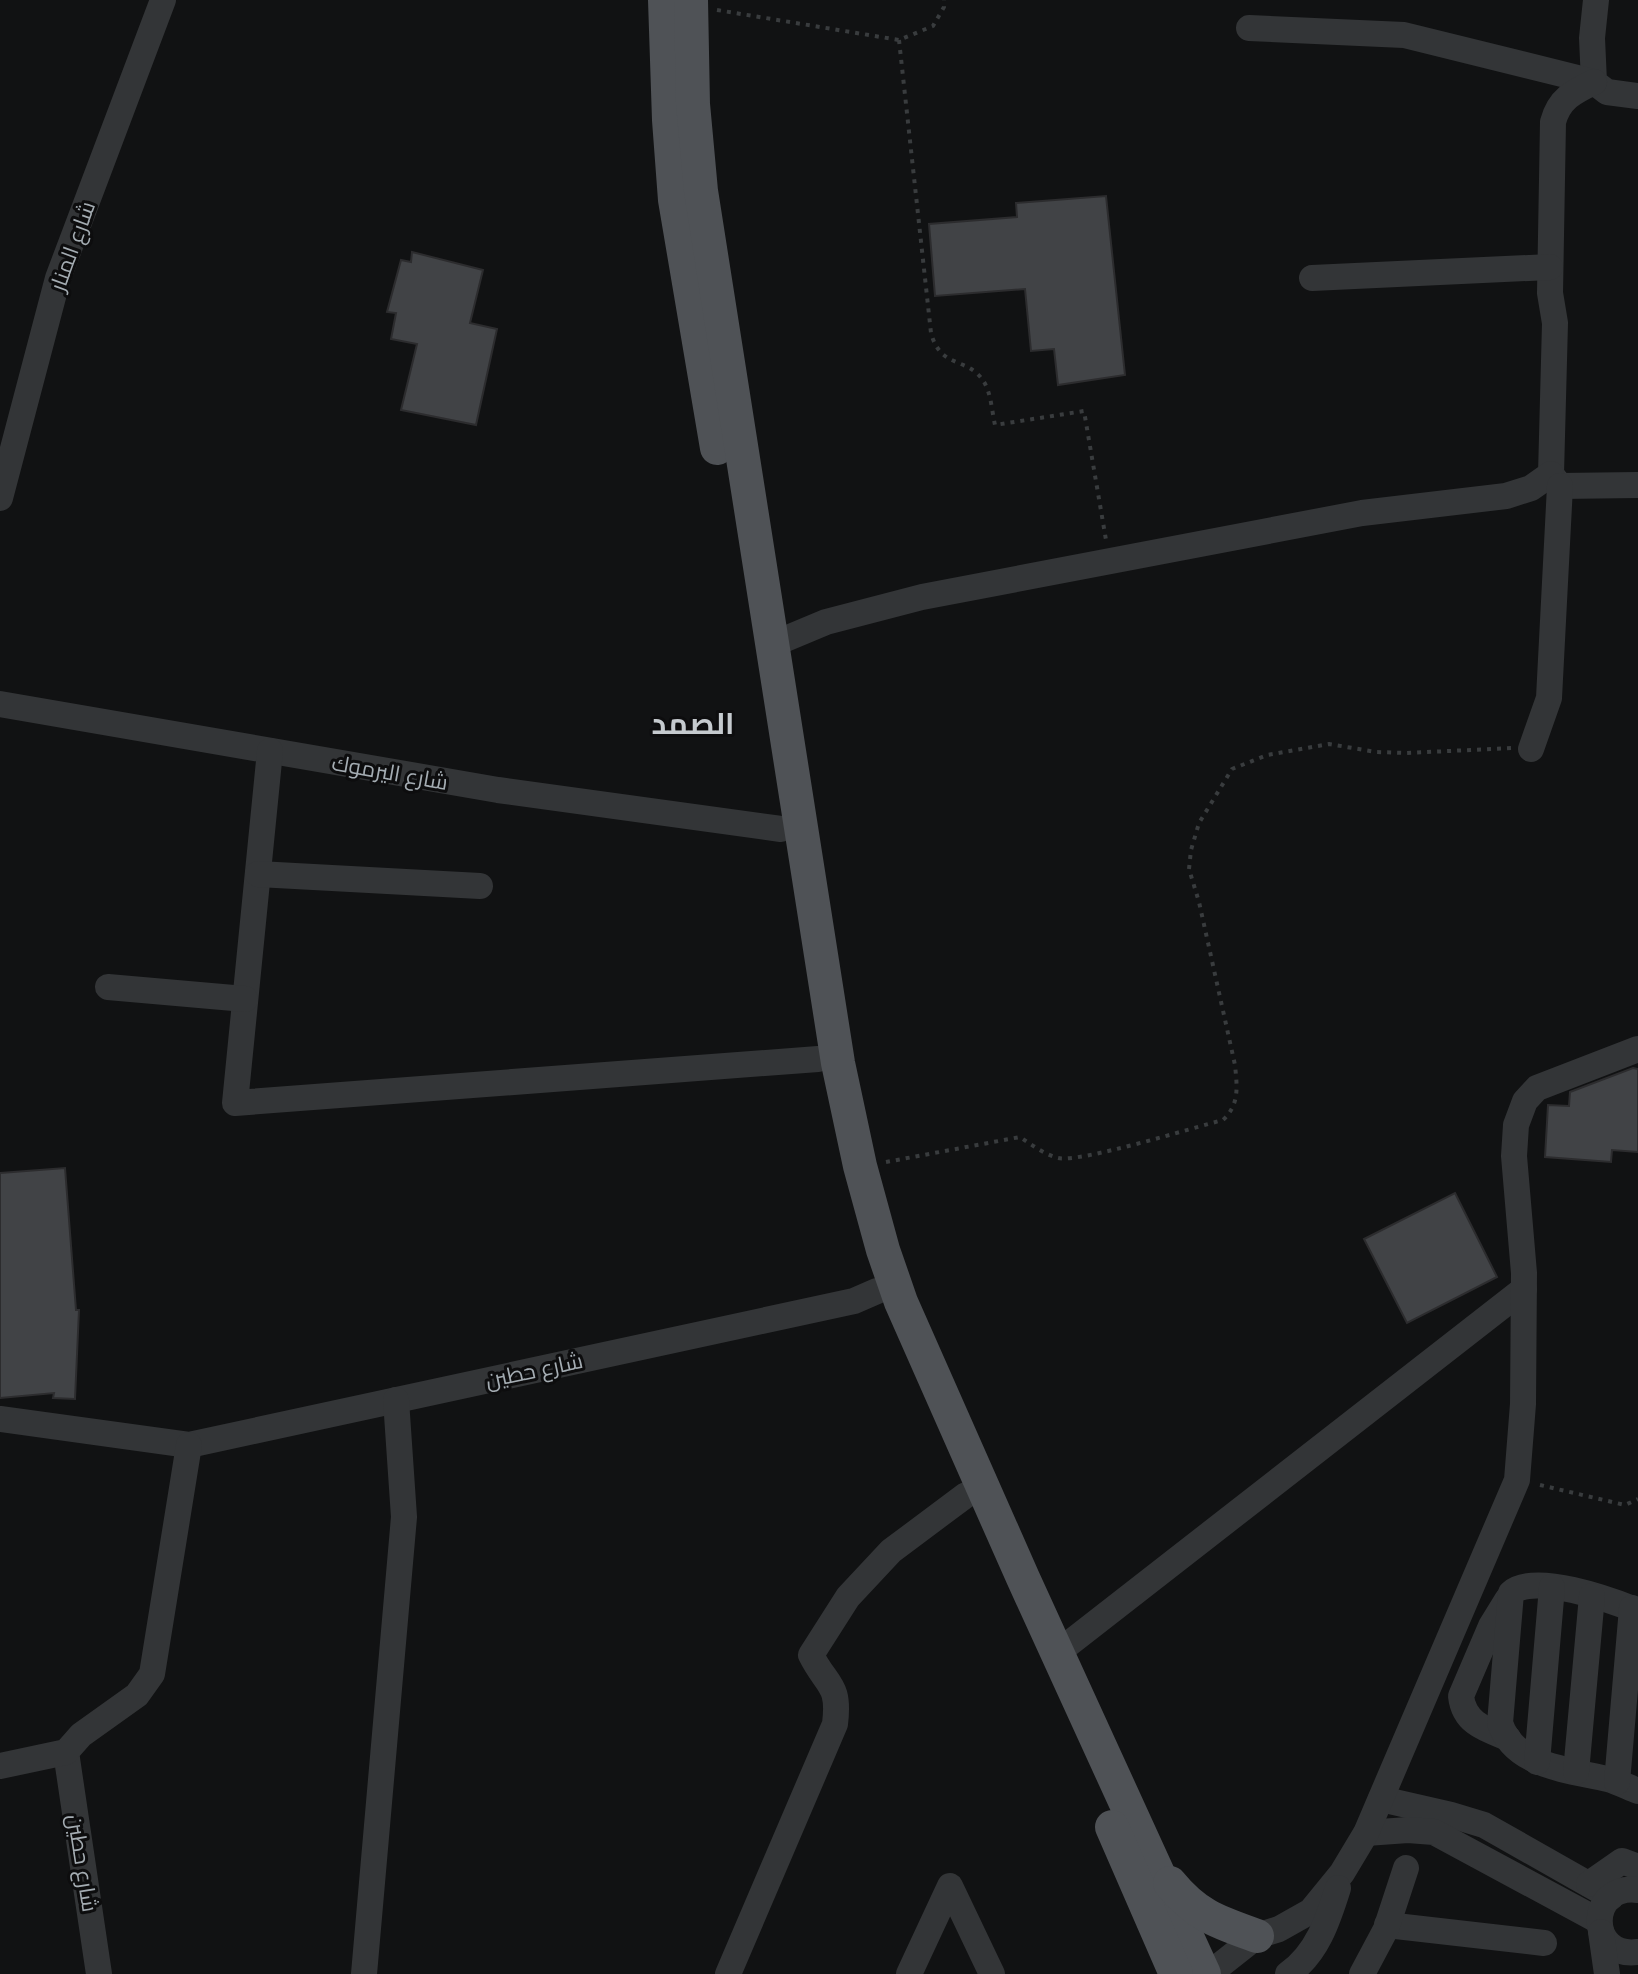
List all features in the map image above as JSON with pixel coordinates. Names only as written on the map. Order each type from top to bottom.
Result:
[{"type":"main road","points":[[682,2],[701,191],[838,1063],[860,1166],[901,1302],[1057,1653],[1207,1974]]},
{"type":"main road","points":[[682,2],[669,120],[675,200],[818,1059],[846,1190],[877,1291],[1176,1974]]},
{"type":"main road","points":[[1153,1862],[1181,1896],[1207,1917],[1257,1936]]},
{"type":"street","name":"شارع المنار","points":[[0,498],[58,278],[163,0]]},
{"type":"street","points":[[1594,82],[1592,38],[1596,0]]},
{"type":"street","points":[[1249,28],[1404,35],[1594,82],[1607,92],[1638,96]]},
{"type":"street","points":[[1531,749],[1549,698],[1555,480],[1555,323],[1550,293],[1553,122],[1556,108],[1570,93],[1594,82]]},
{"type":"street","points":[[1312,278],[1550,267]]},
{"type":"street","points":[[771,645],[826,622],[922,597],[1362,513],[1506,496],[1555,480],[1638,485]]},
{"type":"street","name":"شارع اليرموك","points":[[0,704],[498,790],[781,829]]},
{"type":"street","points":[[270,751],[235,1103],[818,1059]]},
{"type":"street","points":[[258,874],[480,886]]},
{"type":"street","points":[[108,987],[245,999]]},
{"type":"street","points":[[1207,1974],[1257,1936],[1279,1929],[1311,1911],[1342,1873],[1366,1833],[1517,1480],[1523,1404],[1524,1289],[1514,1156],[1516,1125],[1525,1101],[1537,1088],[1638,1049]]},
{"type":"street","points":[[1057,1653],[1524,1289]]},
{"type":"street","name":"شارع حطين","points":[[0,1419],[189,1445],[854,1301],[877,1291]]},
{"type":"street","points":[[364,1974],[404,1517],[396,1400]]},
{"type":"street","points":[[0,1766],[66,1752],[81,1735],[137,1695],[152,1674],[189,1445]]},
{"type":"street","points":[[728,1974],[835,1724],[836,1694],[811,1655],[848,1597],[891,1551],[966,1495]]},
{"type":"street","points":[[1518,1586],[1552,1587],[1635,1610],[1628,1786],[1537,1762],[1508,1738],[1480,1728],[1462,1708],[1461,1696],[1491,1626],[1511,1593],[1518,1586]]},
{"type":"street","points":[[1537,1762],[1552,1587]]},
{"type":"street","points":[[1508,1738],[1500,1723],[1511,1593]]},
{"type":"street","points":[[1576,1772],[1592,1596]]},
{"type":"street","name":"شارع حطين","points":[[66,1752],[99,1974]]},
{"type":"street","points":[[1381,1799],[1484,1825],[1600,1890],[1638,1890]]},
{"type":"street","points":[[1366,1833],[1434,1832],[1600,1926],[1614,1948],[1623,1952],[1638,1952]]},
{"type":"street","points":[[1607,1974],[1600,1926],[1600,1890],[1622,1861],[1638,1867]]},
{"type":"street","points":[[1362,1974],[1387,1925],[1406,1868]]},
{"type":"street","points":[[1288,1974],[1300,1966],[1325,1929],[1342,1873]]},
{"type":"street","points":[[909,1974],[950,1886],[992,1974]]},
{"type":"street","points":[[1387,1925],[1544,1943]]},
{"type":"street","points":[[1635,1974],[1638,1965]]},
{"type":"path","points":[[682,2],[899,40],[933,26],[944,7],[944,0]]},
{"type":"path","points":[[899,40],[935,348],[946,358],[975,371],[985,383],[995,425],[1084,411],[1109,562]]},
{"type":"path","points":[[860,1166],[1020,1137],[1061,1159],[1088,1155],[1223,1120],[1233,1110],[1237,1091],[1235,1065],[1189,869],[1199,823],[1232,769],[1267,755],[1329,744],[1376,752],[1407,753],[1507,747],[1531,749]]},
{"type":"path","points":[[1517,1480],[1625,1505],[1638,1499]]},
{"type":"building","points":[[1106,196],[1125,375],[1058,385],[1054,349],[1031,351],[1025,289],[935,296],[929,224],[1017,217],[1016,203]]},
{"type":"building","points":[[412,252],[483,270],[470,323],[497,329],[476,425],[401,410],[417,344],[391,339],[396,313],[387,312],[401,260],[411,262]]},
{"type":"building","points":[[1633,1068],[1638,1069],[1638,1152],[1612,1150],[1611,1162],[1545,1157],[1548,1105],[1569,1106],[1570,1092]]},
{"type":"building","points":[[65,1168],[76,1310],[79,1310],[75,1399],[53,1398],[54,1393],[0,1398],[0,1173]]},
{"type":"building","points":[[1455,1193],[1497,1277],[1407,1323],[1364,1239]]},
{"type":"district","name":"الصمد","points":[[693,724]]}]
